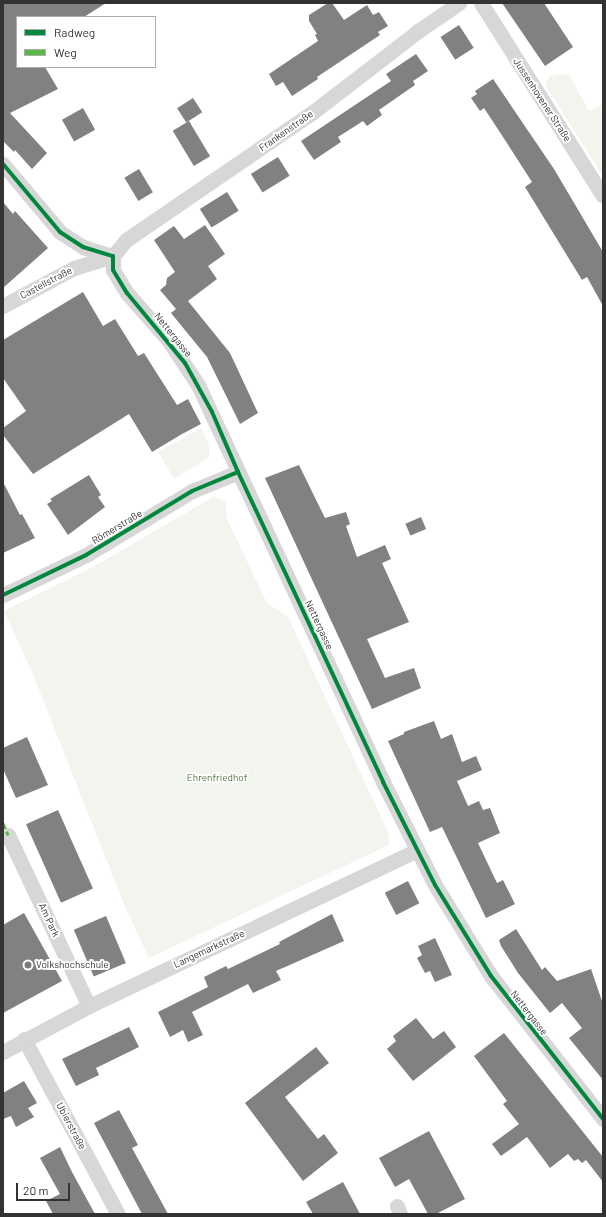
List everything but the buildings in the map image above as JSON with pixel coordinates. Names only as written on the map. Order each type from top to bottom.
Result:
[{"type":"street","name":"Frankenstraße","points":[[113,256],[126,240],[313,112],[418,31],[459,3]]},
{"type":"street","name":"Jussenhovener Straße","points":[[481,3],[603,196]]},
{"type":"street","points":[[3,164],[60,232],[83,247],[113,256]]},
{"type":"street","name":"Castellstraße","points":[[3,306],[74,268],[113,256]]},
{"type":"street","name":"Nettergasse","points":[[113,256],[113,270],[127,293],[169,341],[198,384],[383,782],[417,850],[457,924],[490,976],[603,1119]]},
{"type":"street","name":"Römerstraße","points":[[3,595],[86,555],[192,490],[238,472]]},
{"type":"street","name":"Am Park","points":[[8,835],[89,1006]]},
{"type":"street","name":"Langemarkstraße","points":[[3,1052],[24,1039],[89,1006],[417,850]]},
{"type":"street","name":"Ubierstraße","points":[[24,1039],[118,1214]]},
{"type":"green space","points":[[560,74],[569,75],[589,111],[603,104],[603,176],[547,88],[546,83],[550,76]]},
{"type":"green space","points":[[201,428],[209,445],[209,457],[174,479],[158,452]]},
{"type":"green space","name":"Ehrenfriedhof","points":[[213,497],[225,501],[227,519],[267,603],[288,617],[389,834],[389,845],[149,958],[126,909],[32,672],[4,611],[93,567]]},
{"type":"marked path","points":[[3,823],[8,835]]},
{"type":"cycle path","points":[[3,164],[60,232],[83,247],[113,256],[113,270],[127,293],[185,363],[212,412],[238,472],[383,782],[435,885],[491,976],[603,1119]]},
{"type":"cycle path","points":[[3,595],[86,555],[192,491],[238,472]]},
{"type":"place","name":"Volkshochschule","points":[[28,965]]}]
